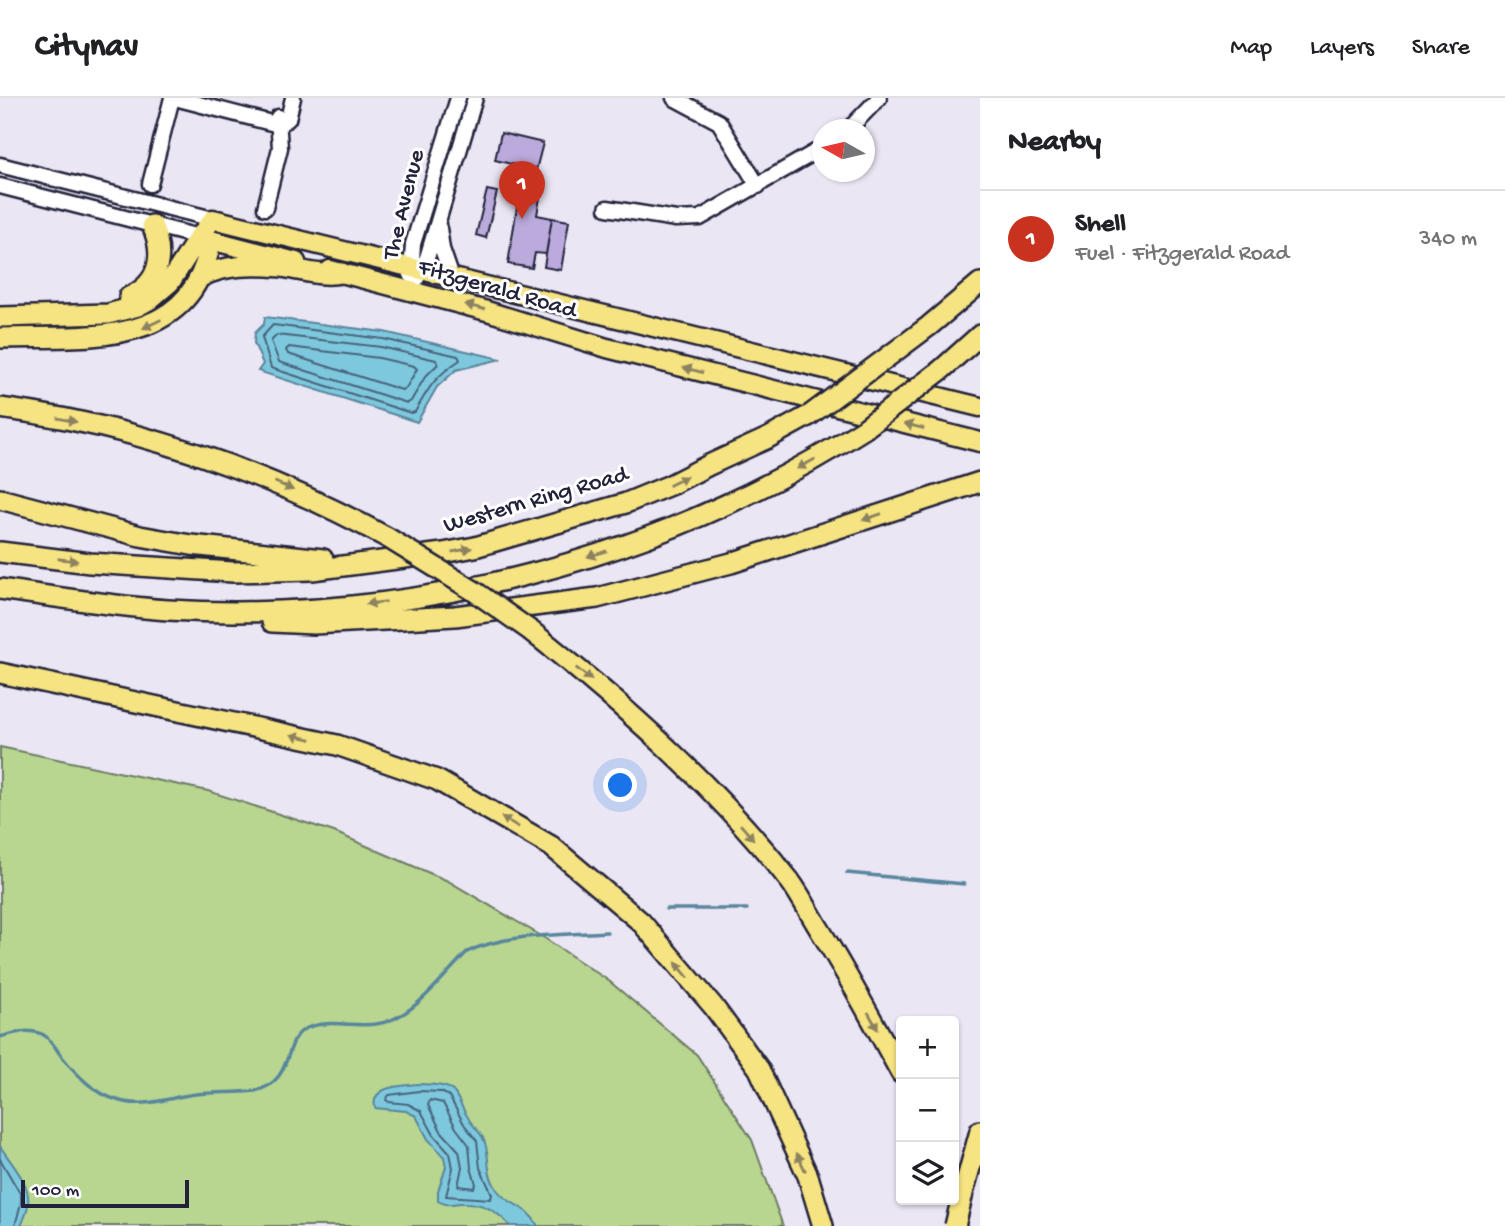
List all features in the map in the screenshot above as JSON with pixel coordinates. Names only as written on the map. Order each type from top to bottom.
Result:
[{"type":"highway","points":[[49,314],[115,302],[138,293],[147,286],[155,277],[160,257],[152,226]]},
{"type":"highway","points":[[0,338],[112,335],[142,329],[173,310],[191,293],[201,277],[205,239]]},
{"type":"highway","points":[[0,317],[108,314],[138,306],[170,282],[205,239]]},
{"type":"highway","points":[[201,277],[215,270],[250,266],[283,267],[325,276],[342,273]]},
{"type":"highway","name":"Western Ring Road","points":[[0,552],[90,563],[233,572],[312,570],[475,547],[626,503],[768,438],[810,415],[980,283]]},
{"type":"highway","points":[[168,610],[249,611],[365,605],[452,592],[512,579],[648,539],[752,492],[826,453],[864,429],[941,370],[980,335]]},
{"type":"highway","points":[[0,408],[99,426],[219,460],[275,482],[388,537],[474,591],[531,631],[598,685],[682,764],[725,806],[791,882],[846,972],[896,1064]]},
{"type":"highway","points":[[937,495],[980,472]]},
{"type":"highway","points":[[0,589],[233,620],[314,624],[455,616],[597,598],[731,563],[980,482]]},
{"type":"highway","points":[[0,499],[90,524],[191,545],[333,559],[394,558]]},
{"type":"highway","points":[[0,673],[337,745],[437,780],[551,846],[641,922],[713,1006],[759,1069],[808,1176],[823,1226]]},
{"type":"highway","points":[[959,1188],[980,1131]]},
{"type":"highway","points":[[955,1205],[956,1226]]},
{"type":"main road","name":"Fitzgerald Road","points":[[213,219],[980,407]]},
{"type":"main road","points":[[205,239],[213,219]]},
{"type":"main road","name":"Fitzgerald Road","points":[[205,239],[411,290],[607,348],[980,442]]},
{"type":"main road","points":[[548,300],[639,330],[936,404],[980,419]]},
{"type":"street","points":[[150,184],[174,98],[278,121],[288,119],[292,98]]},
{"type":"street","name":"The Avenue","points":[[416,269],[411,256],[419,221],[458,98]]},
{"type":"street","name":"The Avenue","points":[[411,290],[416,269],[439,220],[475,98]]},
{"type":"street","points":[[674,98],[719,122],[758,186]]},
{"type":"street","points":[[859,119],[879,98]]},
{"type":"street","points":[[265,208],[280,148],[278,121]]},
{"type":"street","points":[[606,208],[676,219],[694,219],[710,213],[812,154]]},
{"type":"street","name":"Fitzgerald Road","points":[[0,165],[213,219]]},
{"type":"street","name":"Fitzgerald Road","points":[[0,186],[205,239]]},
{"type":"street","name":"The Avenue","points":[[439,220],[442,249],[452,278]]},
{"type":"green space","points":[[0,747],[208,791],[334,832],[448,881],[543,937],[609,981],[697,1055],[752,1140],[783,1226],[0,1226]]},
{"type":"water","points":[[265,317],[384,332],[501,359],[456,370],[437,387],[417,422],[258,371],[263,364],[254,343],[255,333],[264,324]]},
{"type":"water","points":[[396,1086],[441,1086],[453,1091],[483,1138],[489,1170],[498,1191],[529,1214],[538,1226],[510,1226],[494,1211],[482,1206],[438,1201],[438,1191],[446,1167],[444,1157],[428,1139],[416,1116],[406,1111],[375,1108],[377,1095],[382,1091]]},
{"type":"water","points":[[0,1146],[26,1188],[28,1206],[21,1226],[0,1226]]},
{"type":"building","points":[[501,133],[543,143],[536,170],[495,160]]},
{"type":"building","points":[[487,190],[497,192],[486,238],[476,235]]},
{"type":"building","points":[[519,194],[540,197],[537,215],[552,218],[546,254],[535,253],[532,268],[508,264]]},
{"type":"building","points":[[552,218],[569,221],[561,270],[544,267]]},
{"type":"waterway","points":[[847,873],[964,884]]},
{"type":"waterway","points":[[666,909],[747,909]]},
{"type":"waterway","points":[[0,1037],[26,1031],[42,1034],[87,1083],[117,1100],[147,1103],[196,1094],[255,1091],[268,1086],[277,1078],[299,1033],[315,1025],[368,1025],[389,1021],[426,996],[467,952],[517,938],[607,932]]},
{"type":"place","name":"Shell","points":[[522,219]]}]
